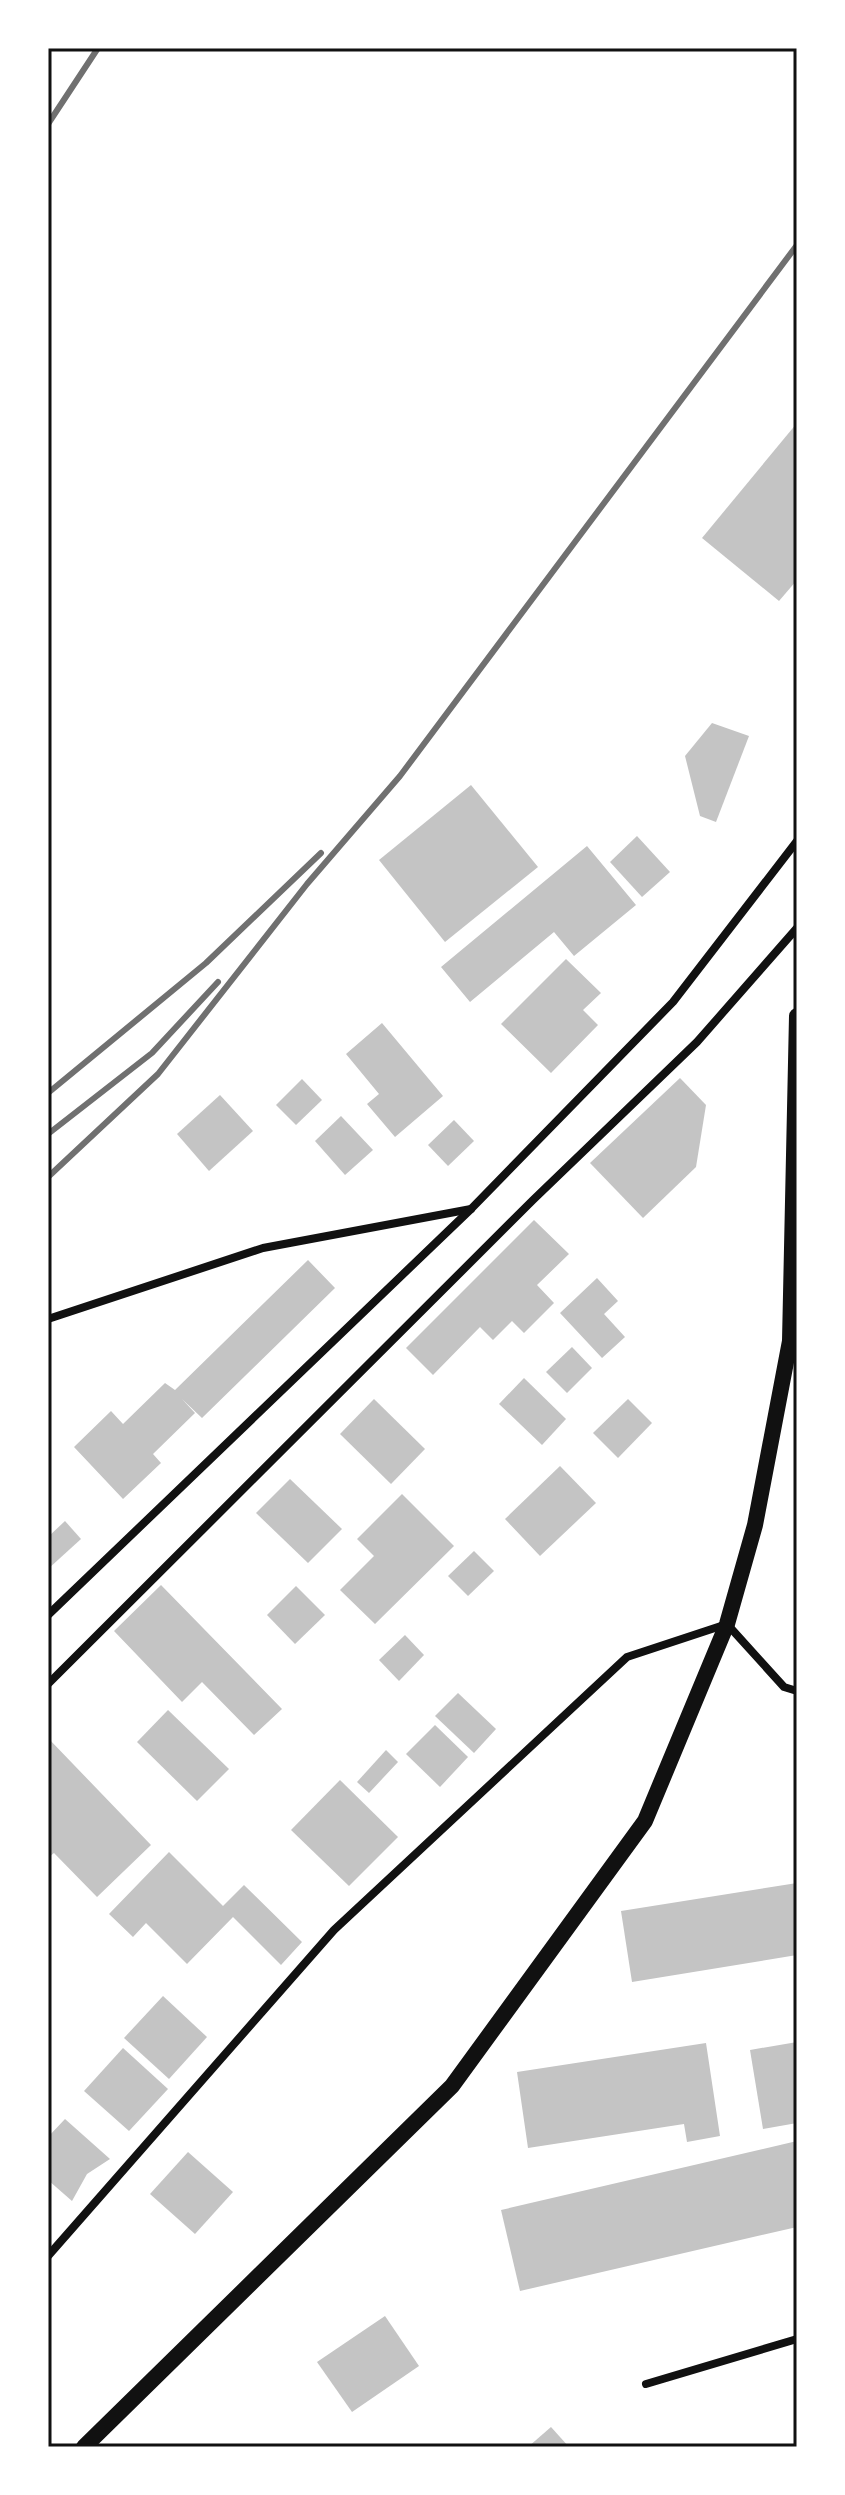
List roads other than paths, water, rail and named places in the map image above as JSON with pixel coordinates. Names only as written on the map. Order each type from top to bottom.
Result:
[{"type":"main road","points":[[84,2447],[452,2086],[645,1821],[727,1624],[755,1525],[790,1341],[797,1016]]},
{"type":"street","points":[[48,1615],[471,1209],[673,1002],[797,841]]},
{"type":"street","points":[[48,1684],[533,1200],[697,1042],[797,928]]},
{"type":"street","points":[[48,1319],[263,1248],[471,1209]]},
{"type":"street","points":[[48,2256],[334,1930],[627,1657],[727,1624],[784,1687],[797,1691]]},
{"type":"street","points":[[646,2384],[797,2339]]},
{"type":"railway","points":[[48,124],[98,48]]},
{"type":"railway","points":[[48,1177],[158,1074],[307,884],[400,776],[797,245]]},
{"type":"railway","points":[[48,1093],[206,963],[321,853]]},
{"type":"railway","points":[[48,1134],[152,1053],[218,982]]}]
